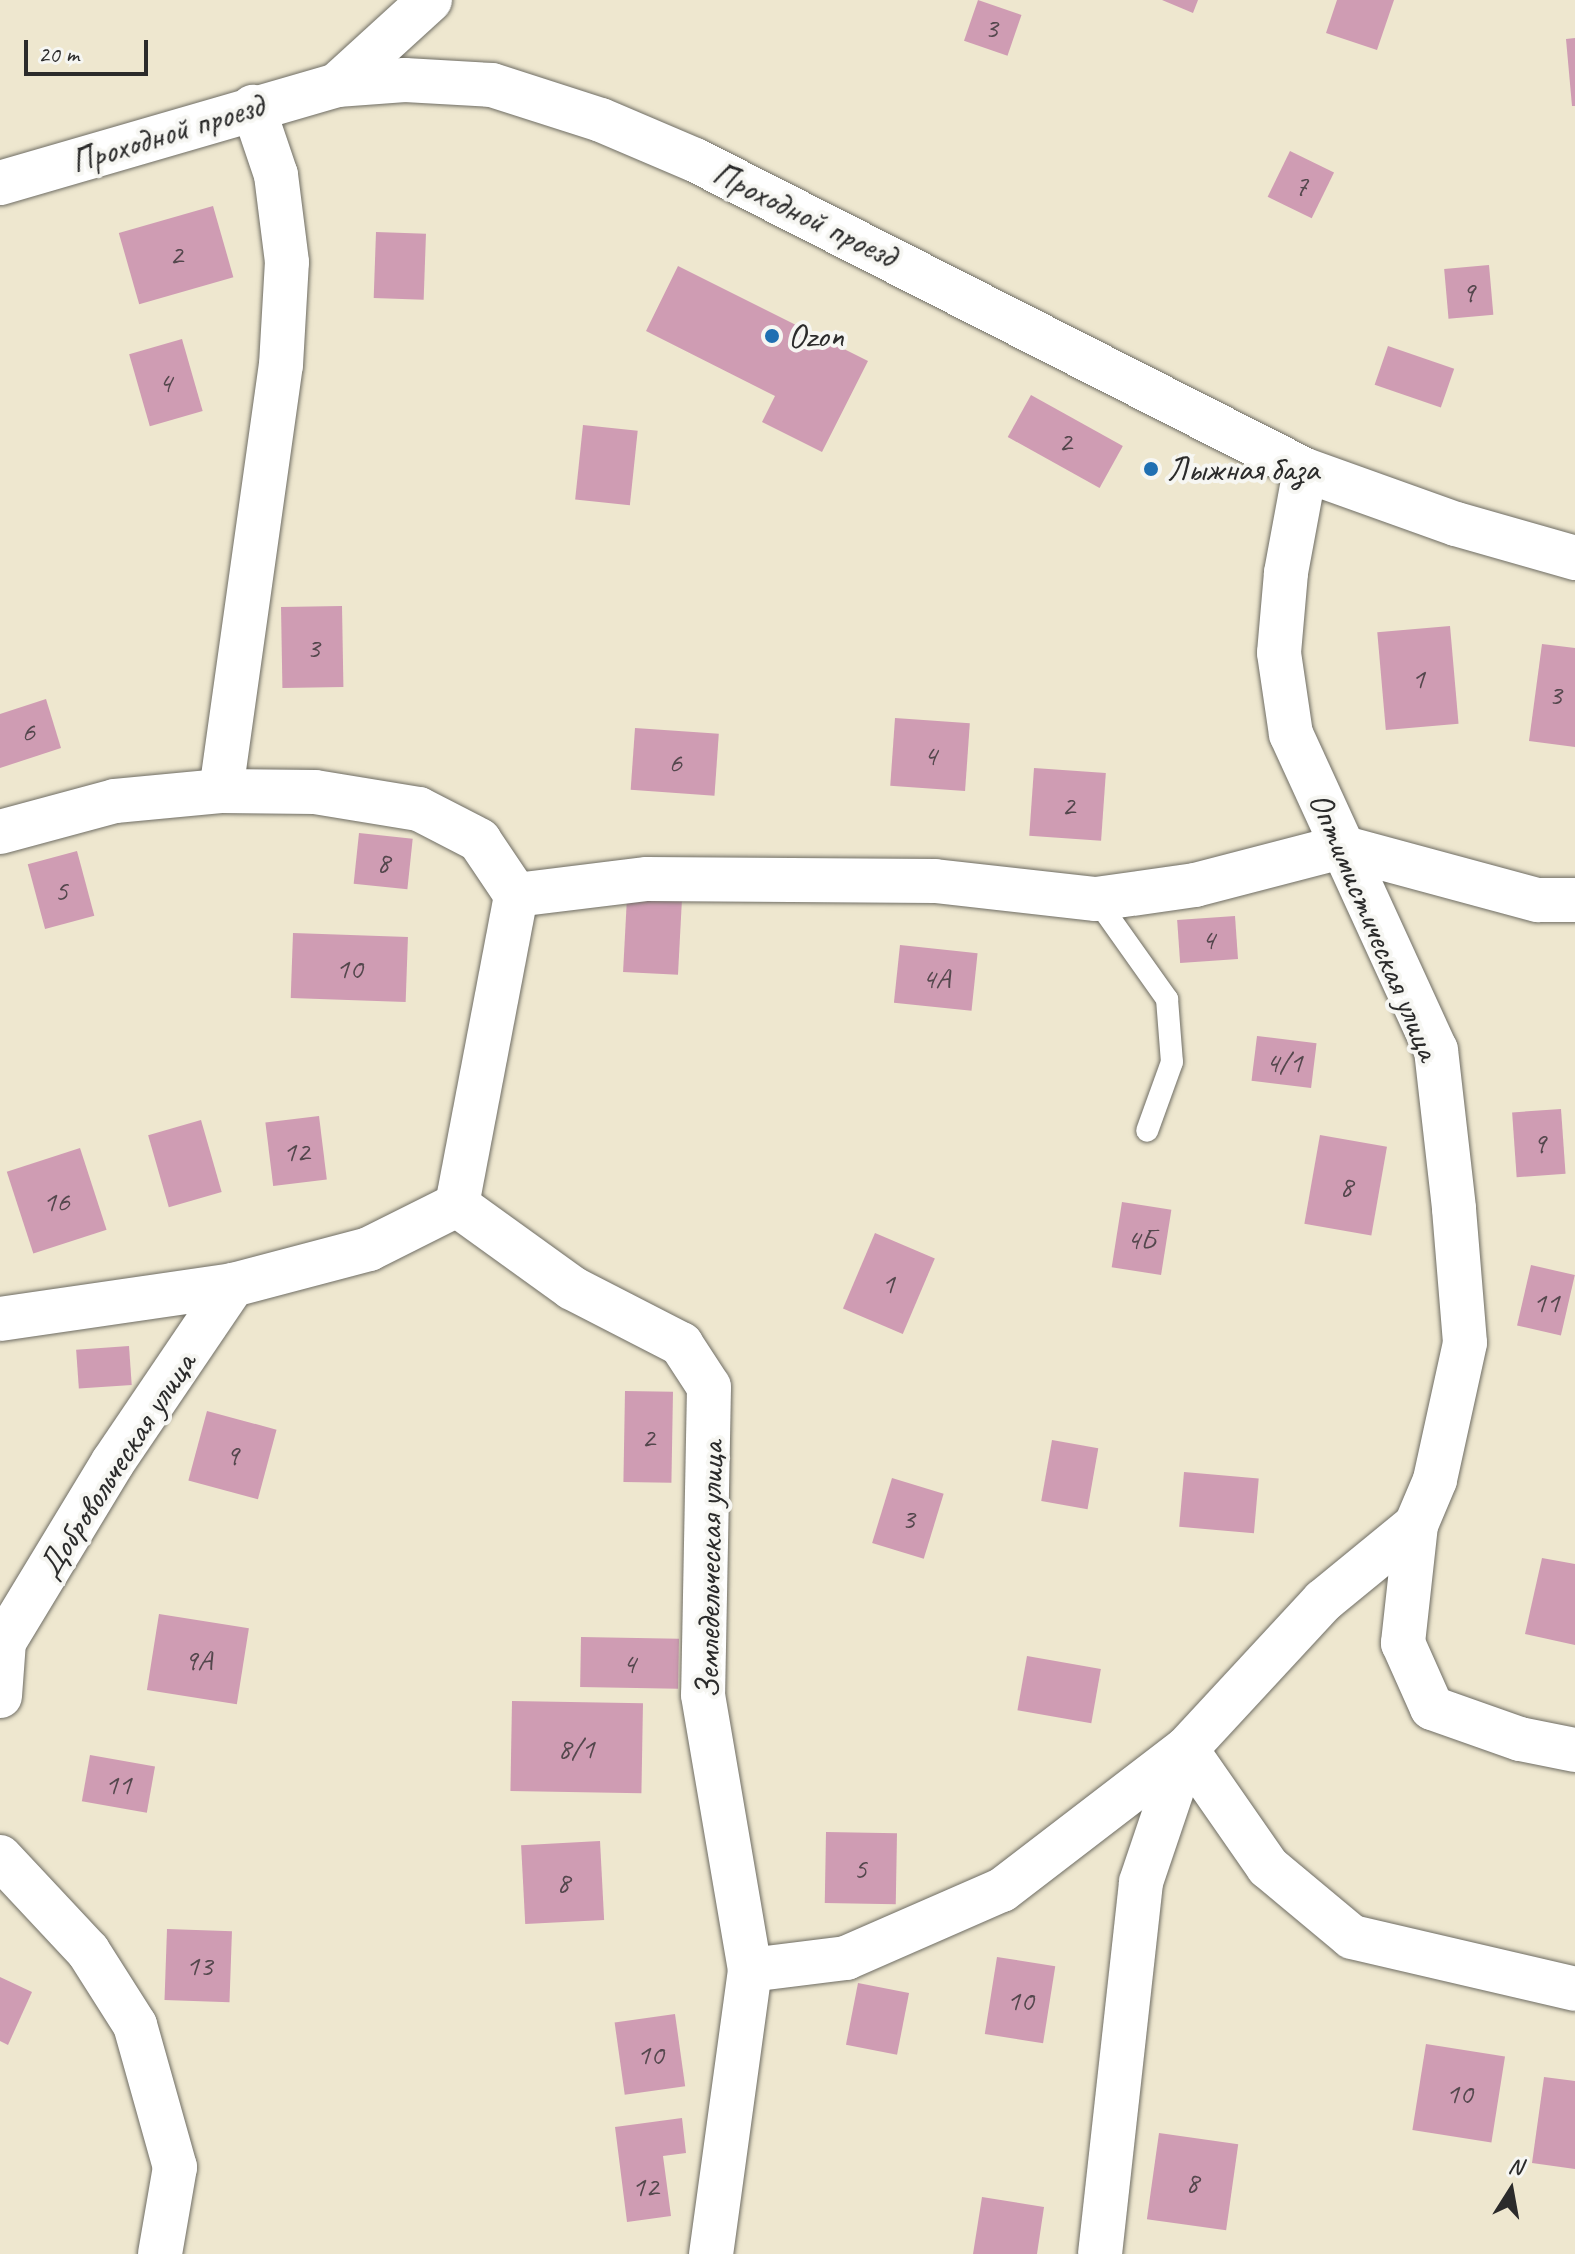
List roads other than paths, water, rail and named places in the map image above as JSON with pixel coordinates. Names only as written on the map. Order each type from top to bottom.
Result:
[{"type":"street","points":[[337,85],[430,0]]},
{"type":"street","name":"Проходной проезд","points":[[0,183],[337,85],[405,80],[492,85],[601,120],[856,239],[1305,470],[1456,524],[1575,558]]},
{"type":"street","points":[[221,791],[281,365],[287,262],[276,175],[253,107]]},
{"type":"street","name":"Оптимистическая улица","points":[[1305,470],[1286,573],[1279,653],[1291,734],[1436,1050],[1454,1209],[1465,1343],[1435,1480],[1416,1525]]},
{"type":"street","points":[[0,832],[115,801],[221,791],[315,792],[419,809],[479,840],[516,895],[457,1205],[369,1249],[233,1285],[0,1319]]},
{"type":"street","points":[[516,895],[647,879],[935,881],[1096,899],[1195,885],[1341,847],[1538,900],[1575,900]]},
{"type":"street","name":"Земледельческая улица","points":[[457,1205],[572,1288],[681,1344],[709,1387],[703,1695],[750,1970],[711,2254]]},
{"type":"street","name":"Добровольческая улица","points":[[0,1696],[4,1642],[113,1462],[233,1285]]},
{"type":"street","points":[[750,1970],[846,1958],[1002,1890],[1186,1749],[1323,1601],[1416,1525]]},
{"type":"street","points":[[1416,1525],[1403,1643],[1432,1708],[1520,1739],[1575,1750]]},
{"type":"street","points":[[1186,1749],[1268,1867],[1352,1937],[1575,1989]]},
{"type":"street","points":[[1100,2254],[1141,1882],[1186,1749]]},
{"type":"street","points":[[0,1857],[88,1951],[135,2025],[175,2167],[160,2254]]},
{"type":"lane","points":[[1096,899],[1167,999],[1172,1062],[1147,1131]]},
{"type":"place","name":"Ozon","points":[[772,336]]},
{"type":"place","name":"Лыжная база","points":[[1151,469]]}]
